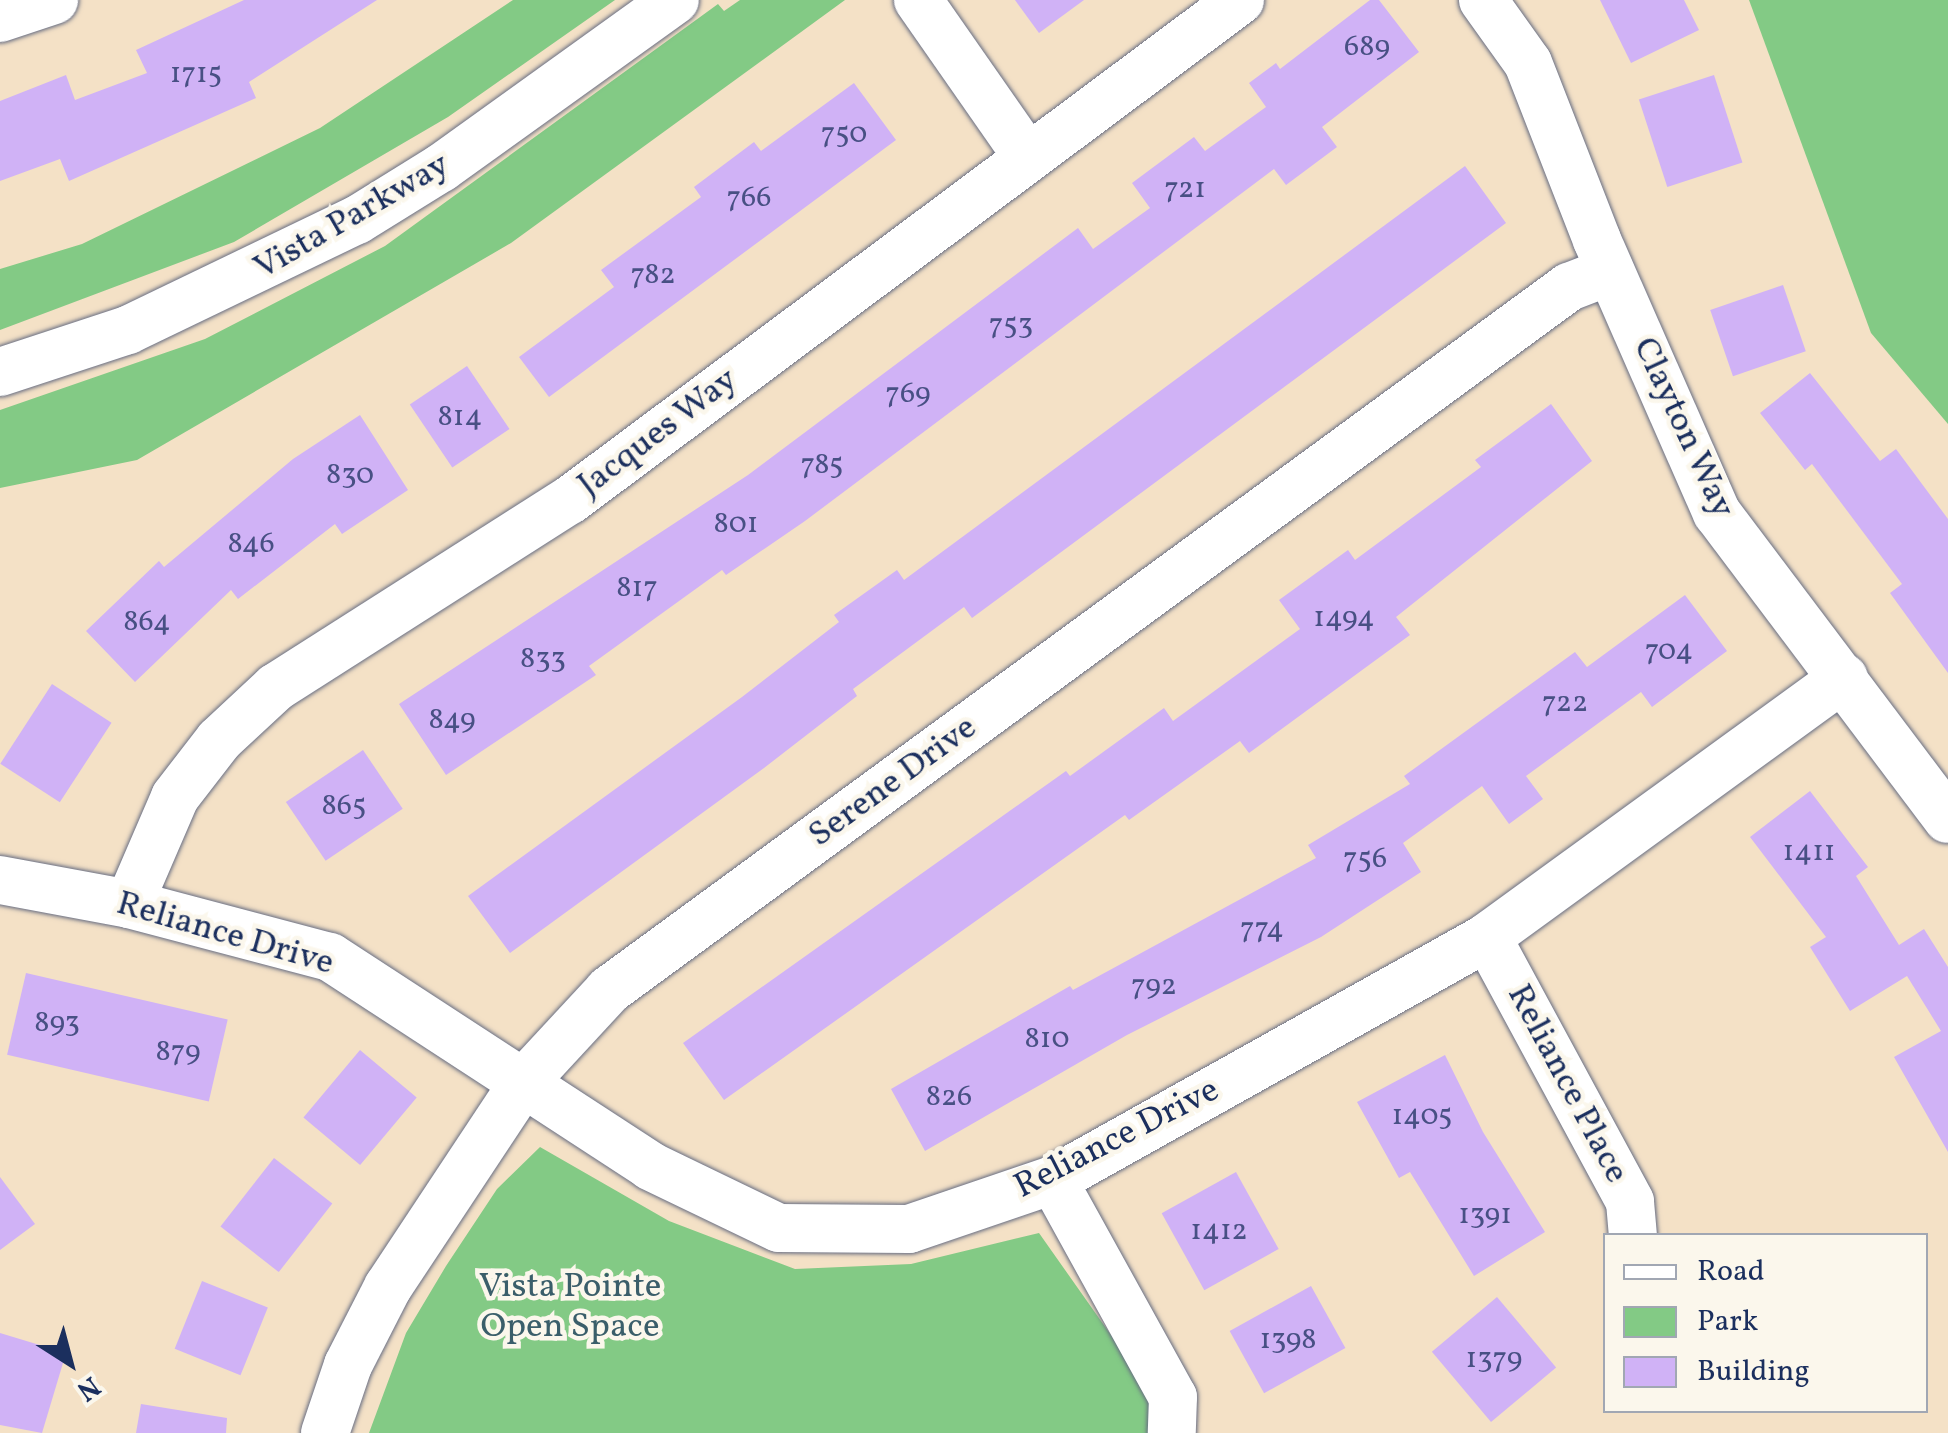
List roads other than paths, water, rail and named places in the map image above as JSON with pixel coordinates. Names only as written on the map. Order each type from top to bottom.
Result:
[{"type":"street","points":[[0,18],[54,0]]},
{"type":"street","name":"Vista Parkway","points":[[0,372],[128,330],[357,220],[441,168],[673,0]]},
{"type":"street","name":"Jacques Way","points":[[129,904],[175,797],[219,740],[276,686],[570,500],[1026,155],[1240,0]]},
{"type":"street","name":"Clayton Way","points":[[1483,0],[1528,63],[1610,271],[1718,513],[1948,819]]},
{"type":"street","points":[[917,10],[1026,155]]},
{"type":"street","name":"Serene Drive","points":[[325,1433],[348,1365],[388,1287],[522,1083],[609,990],[1568,287],[1610,271]]},
{"type":"street","name":"Reliance Drive","points":[[0,880],[129,904],[330,957],[650,1166],[779,1228],[908,1229],[1053,1180],[1487,937],[1844,678]]},
{"type":"street","name":"Reliance Place","points":[[1487,937],[1630,1202],[1633,1233]]},
{"type":"street","points":[[1053,1180],[1173,1397],[1172,1433]]},
{"type":"park label","name":"Vista Pointe Open Space","points":[[570,1307]]}]
